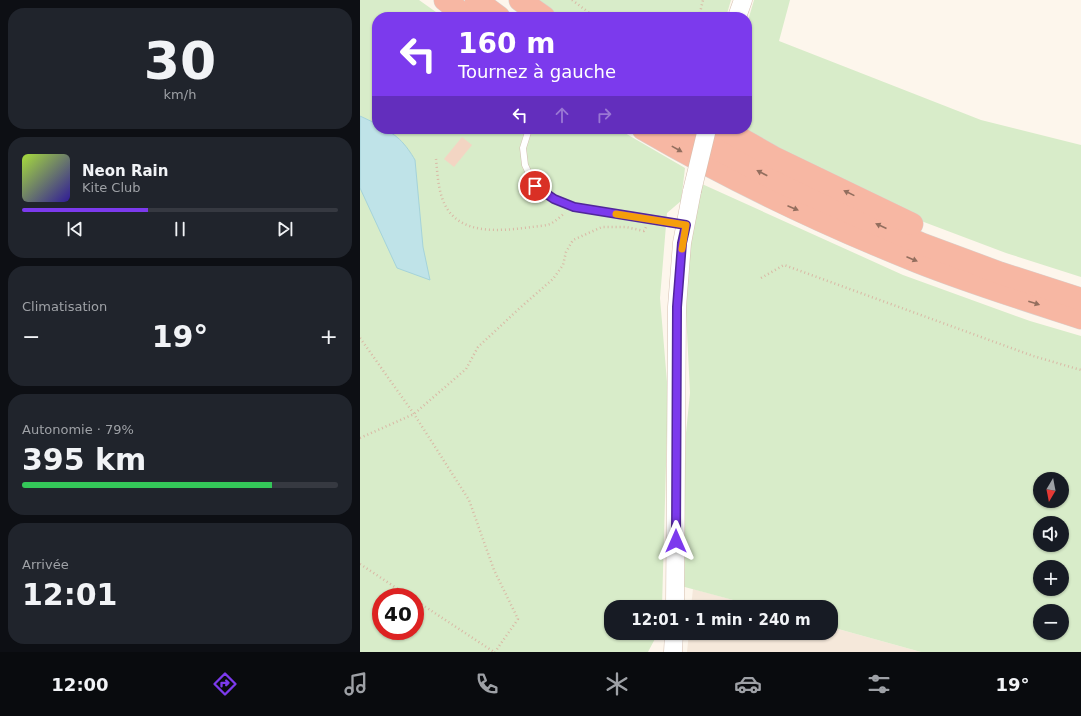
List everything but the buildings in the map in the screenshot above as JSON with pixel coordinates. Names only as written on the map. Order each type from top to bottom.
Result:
[{"type":"highway","points":[[445,0],[461,12]]},
{"type":"highway","points":[[476,0],[492,12]]},
{"type":"highway","points":[[520,0],[537,12]]},
{"type":"highway","points":[[652,134],[772,198],[919,262],[1019,298],[1081,318]]},
{"type":"highway","points":[[689,134],[780,182],[922,244],[1000,273],[1081,299]]},
{"type":"highway","points":[[733,134],[775,158],[919,227],[1019,269],[1048,289]]},
{"type":"street","points":[[739,12],[743,0]]},
{"type":"street","points":[[675,600],[677,307],[682,243],[692,191],[707,134]]},
{"type":"street","points":[[673,652],[674,640]]},
{"type":"lane","points":[[527,134],[523,148],[525,165],[535,186],[554,199],[574,207],[686,225]]},
{"type":"path","points":[[572,0],[588,12]]},
{"type":"path","points":[[700,12],[703,0]]},
{"type":"path","points":[[436,159],[439,188],[444,203],[453,216],[465,225],[486,229],[512,230],[550,224],[574,207]]},
{"type":"path","points":[[360,438],[414,414],[466,369],[478,347],[522,306],[553,280],[563,264],[566,252],[573,240],[602,227],[626,227],[644,231],[650,219]]},
{"type":"path","points":[[761,278],[784,264],[1033,356],[1081,370]]},
{"type":"path","points":[[360,338],[414,414],[469,500],[494,570],[518,619],[494,652],[424,606]]},
{"type":"path","points":[[360,564],[396,588]]},
{"type":"shaded area","points":[[693,589],[733,600],[692,600]]},
{"type":"shaded area","points":[[838,629],[921,652],[687,652],[688,640],[838,640]]},
{"type":"green space","points":[[360,0],[419,0],[436,12],[372,12],[372,134],[627,134],[685,168],[681,201],[667,213],[660,298],[668,394],[662,600],[604,600],[604,640],[654,640],[648,652],[360,652]]},
{"type":"green space","points":[[532,0],[731,0],[727,12],[550,12]]},
{"type":"green space","points":[[754,0],[790,0],[779,41],[981,120],[1081,145],[1081,277],[1006,253],[900,213],[748,134],[752,134],[752,12],[750,12]]},
{"type":"green space","points":[[702,184],[903,275],[1030,321],[1081,336],[1081,652],[921,652],[838,629],[838,600],[733,600],[681,586],[686,433],[690,393],[686,312],[689,245]]},
{"type":"water","points":[[360,116],[372,122],[372,134],[394,135],[404,144],[415,160],[423,247],[430,280],[397,268],[360,188]]},
{"type":"slow traffic","points":[[616,214],[686,225],[682,249]]},
{"type":"route","points":[[535,186],[554,199],[574,207],[686,225],[682,243],[677,307],[676,541]]}]
